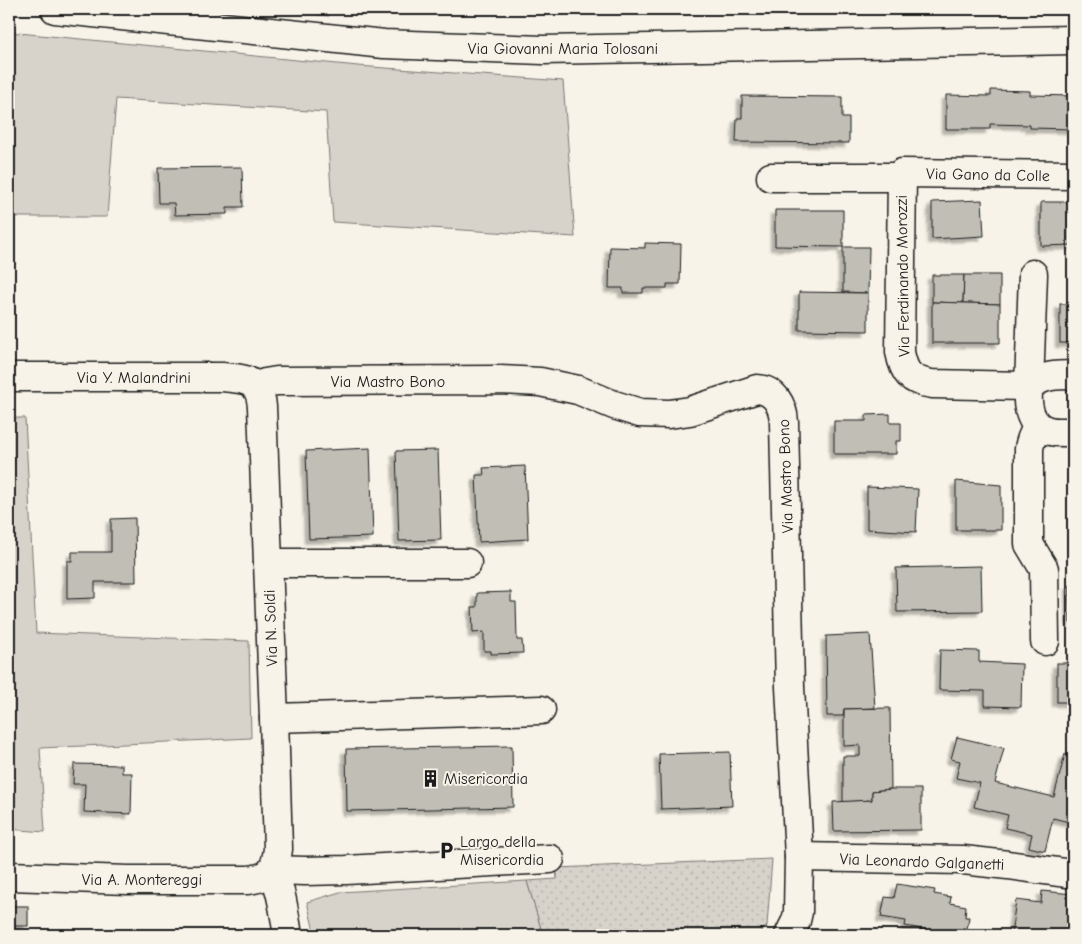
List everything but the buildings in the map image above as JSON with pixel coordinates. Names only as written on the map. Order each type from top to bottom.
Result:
[{"type":"street","name":"Via Giovanni Maria Tolosani","points":[[55,9],[384,44],[543,50],[1073,40]]},
{"type":"street","name":"Via Gano da Colle","points":[[771,178],[902,175],[1073,175]]},
{"type":"street","name":"Via Ferdinando Morozzi","points":[[902,175],[900,352],[907,373],[917,381],[932,384],[1029,386]]},
{"type":"street","points":[[1033,274],[1028,406],[1038,426],[1050,431],[1073,432]]},
{"type":"street","points":[[1029,386],[1043,377],[1073,375]]},
{"type":"street","name":"Via Y. Malandrini","points":[[9,377],[222,377],[248,381],[257,386]]},
{"type":"street","name":"Via Mastro Bono","points":[[257,386],[277,381],[500,380],[540,382],[578,390],[614,405],[640,413],[654,414],[696,410],[757,389],[768,391],[773,396],[781,407],[784,422],[790,687],[799,857],[798,912],[789,935]]},
{"type":"street","name":"Via N. Soldi","points":[[257,386],[261,393],[262,407],[274,718],[278,849],[276,862],[272,870]]},
{"type":"street","points":[[1038,426],[1032,435],[1029,449],[1030,544],[1044,569],[1045,641]]},
{"type":"street","points":[[268,564],[467,563]]},
{"type":"street","points":[[274,718],[542,710]]},
{"type":"street","name":"Via Leonardo Galganetti","points":[[799,857],[963,860],[1073,874]]},
{"type":"street","points":[[288,935],[282,900],[272,870],[346,870],[550,859]]},
{"type":"street","name":"Via A. Montereggi","points":[[9,876],[108,880],[248,880],[266,876],[272,870]]},
{"type":"shaded area","points":[[261,9],[328,9],[329,16]]},
{"type":"shaded area","points":[[9,32],[358,66],[563,81],[575,237],[333,222],[326,112],[116,99],[107,217],[9,217]]},
{"type":"shaded area","points":[[9,418],[25,418],[36,633],[249,641],[251,738],[40,748],[45,832],[9,829]]},
{"type":"shaded area","points":[[772,859],[767,926],[758,935],[543,935],[527,881],[557,879],[556,868]]},
{"type":"shaded area","points":[[527,881],[543,935],[315,935],[307,902],[340,892]]},
{"type":"place","name":"Misericordia","points":[[430,778]]},
{"type":"place","name":"Largo della Misericordia","points":[[446,850]]}]
